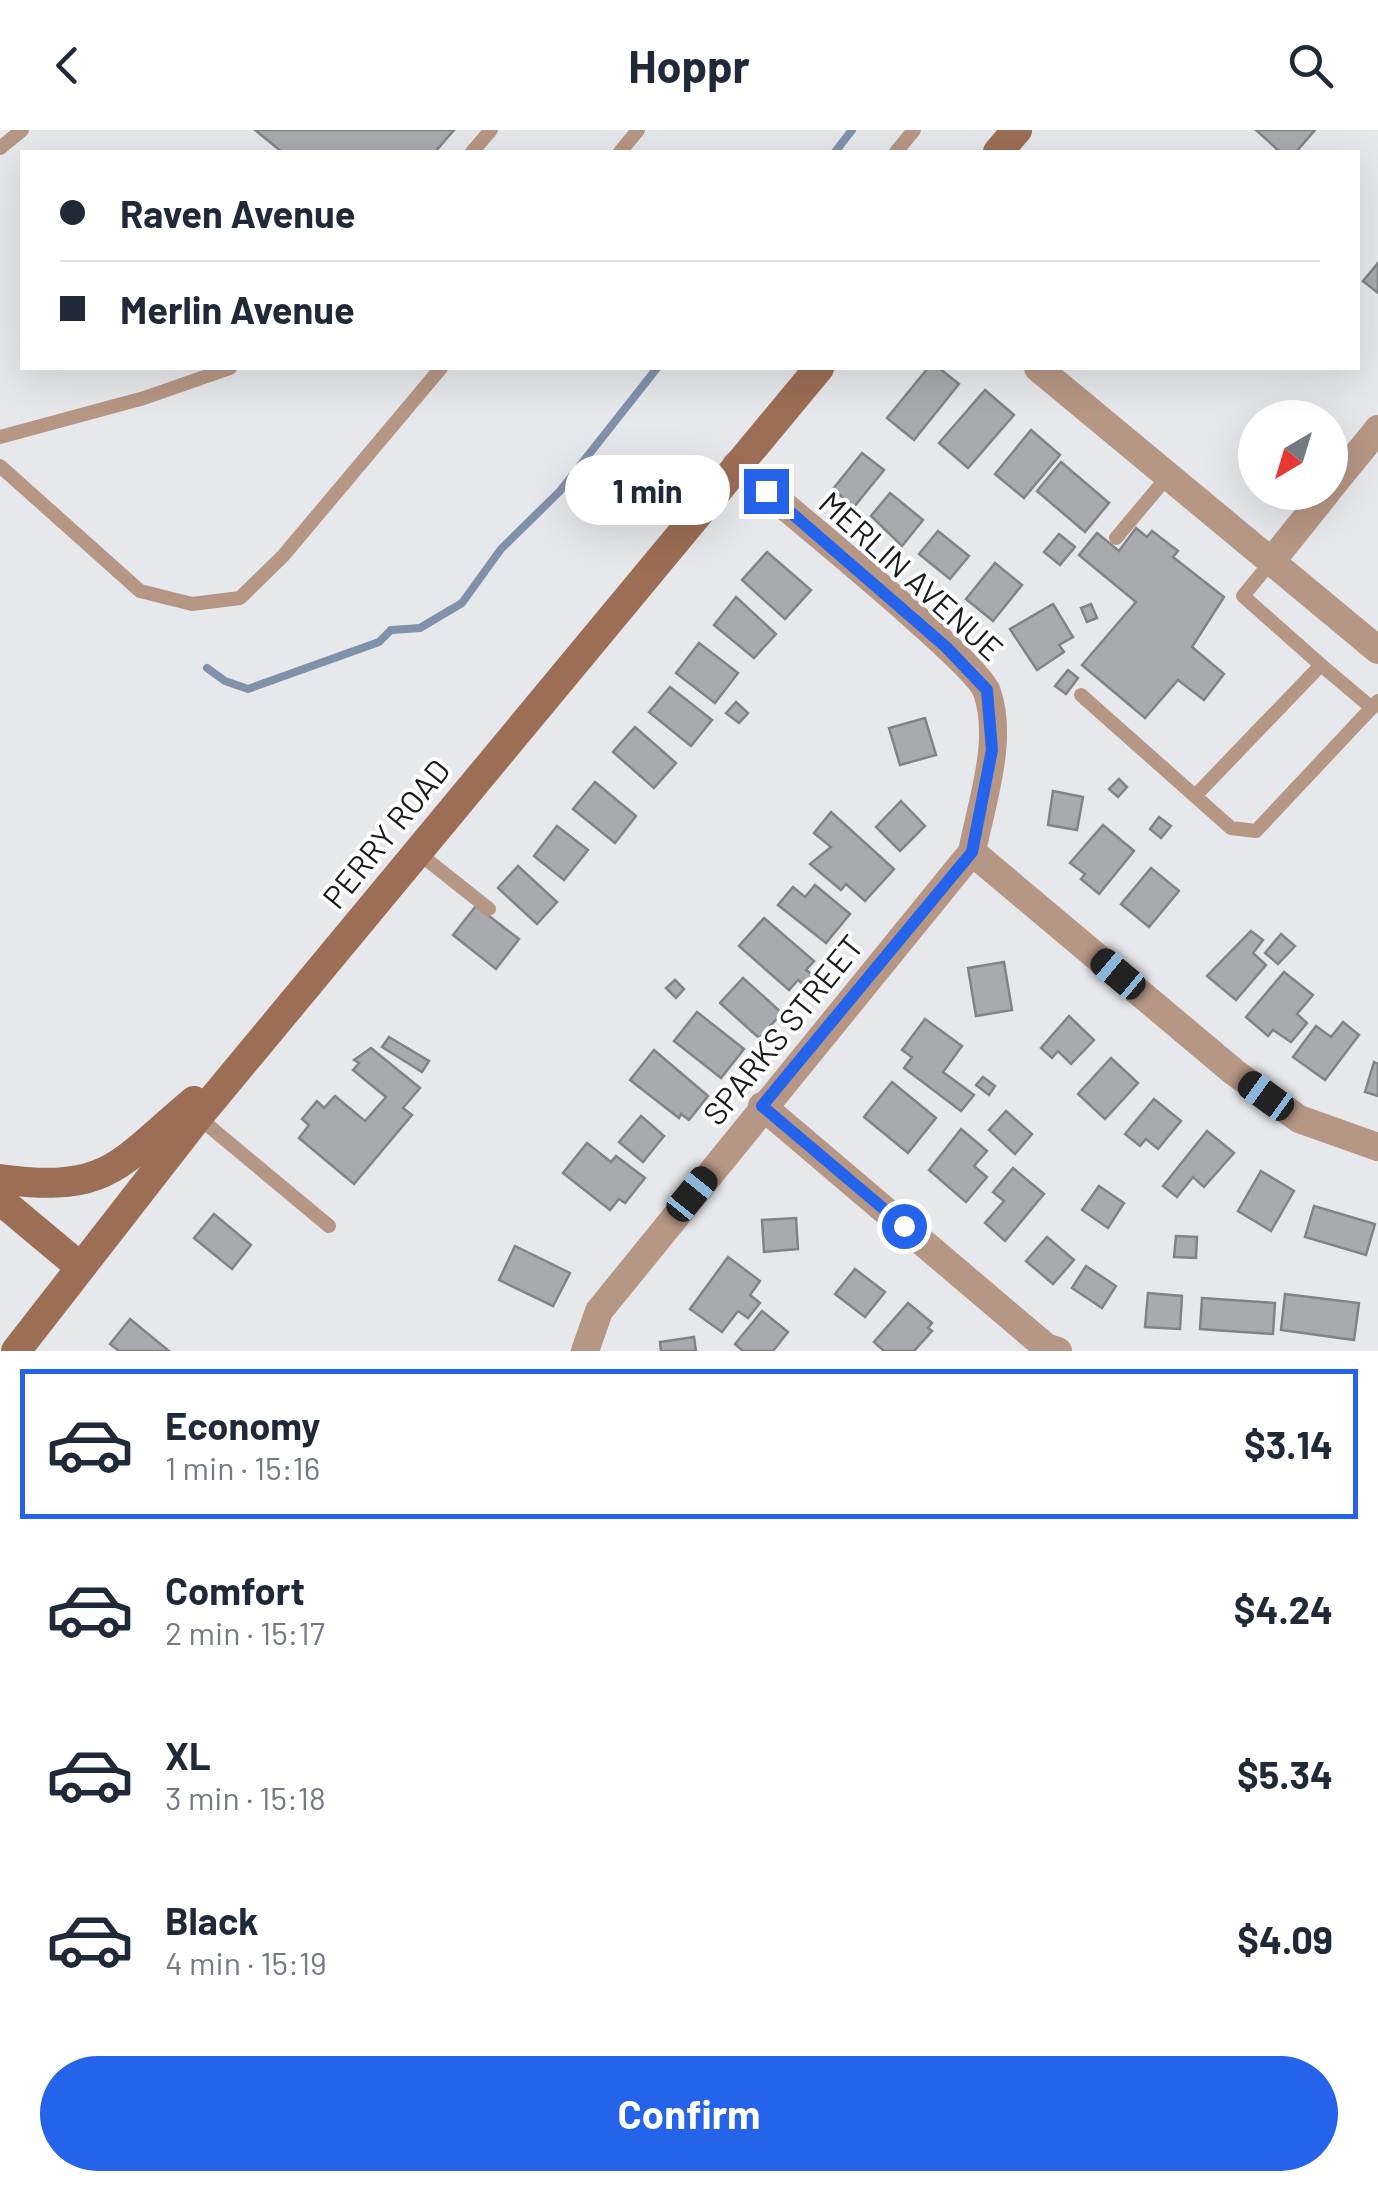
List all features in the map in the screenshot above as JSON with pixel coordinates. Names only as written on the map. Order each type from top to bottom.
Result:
[{"type":"main road","points":[[1000,150],[1017,130]]},
{"type":"main road","name":"PERRY ROAD","points":[[16,1351],[246,1058],[816,370]]},
{"type":"main road","points":[[0,1179],[76,1183],[121,1167],[246,1058]]},
{"type":"main road","points":[[0,1200],[79,1266]]},
{"type":"street","points":[[1040,370],[1378,650]]},
{"type":"street","points":[[1348,466],[1378,429]]},
{"type":"street","name":"MERLIN AVENUE","points":[[736,465],[946,647],[987,690],[992,750],[972,852]]},
{"type":"street","points":[[1271,562],[1312,510]]},
{"type":"street","points":[[972,852],[1234,1072],[1282,1107],[1299,1119],[1378,1147]]},
{"type":"street","name":"SPARKS STREET","points":[[585,1351],[598,1312],[972,852]]},
{"type":"street","points":[[762,1106],[1046,1346],[1058,1351]]},
{"type":"lane","points":[[0,148],[22,130]]},
{"type":"lane","points":[[474,150],[491,130]]},
{"type":"lane","points":[[622,150],[638,130]]},
{"type":"lane","points":[[898,150],[914,130]]},
{"type":"lane","points":[[0,436],[144,398],[224,370]]},
{"type":"lane","points":[[0,466],[140,591],[192,604],[240,598],[283,556],[438,370]]},
{"type":"lane","points":[[1116,538],[1168,476]]},
{"type":"lane","points":[[1081,695],[1231,828],[1256,831],[1375,705],[1321,665],[1243,596],[1271,562]]},
{"type":"lane","points":[[1195,796],[1321,665]]},
{"type":"lane","points":[[415,851],[489,909]]},
{"type":"lane","points":[[198,1117],[328,1226]]},
{"type":"building","points":[[255,130],[454,130],[437,150],[280,150]]},
{"type":"building","points":[[1256,130],[1315,130],[1298,150],[1278,150]]},
{"type":"building","points":[[1378,263],[1378,293],[1363,281]]},
{"type":"building","points":[[926,370],[942,370],[959,384],[914,440],[887,418]]},
{"type":"building","points":[[985,390],[1014,415],[968,468],[939,443]]},
{"type":"building","points":[[1031,430],[1060,455],[1024,498],[995,474]]},
{"type":"building","points":[[862,453],[884,470],[854,507],[833,489]]},
{"type":"building","points":[[1061,462],[1109,503],[1085,532],[1037,491]]},
{"type":"building","points":[[890,493],[923,520],[902,546],[871,516]]},
{"type":"building","points":[[1136,528],[1147,537],[1152,531],[1178,551],[1173,557],[1224,597],[1192,647],[1224,674],[1204,700],[1178,680],[1145,718],[1082,665],[1136,602],[1079,555],[1097,533],[1119,551]]},
{"type":"building","points":[[938,531],[969,556],[950,579],[919,554]]},
{"type":"building","points":[[1059,534],[1075,547],[1060,565],[1044,552]]},
{"type":"building","points":[[767,552],[811,590],[785,619],[742,580]]},
{"type":"building","points":[[995,563],[1022,585],[993,621],[966,599]]},
{"type":"building","points":[[736,597],[776,634],[754,658],[714,625]]},
{"type":"building","points":[[1053,604],[1073,637],[1059,645],[1064,652],[1037,670],[1010,629]]},
{"type":"building","points":[[1091,604],[1097,618],[1087,622],[1081,608]]},
{"type":"building","points":[[699,643],[738,673],[715,703],[676,673]]},
{"type":"building","points":[[1068,670],[1078,678],[1066,694],[1055,686]]},
{"type":"building","points":[[670,687],[712,720],[691,746],[649,712]]},
{"type":"building","points":[[736,702],[748,713],[739,723],[726,713]]},
{"type":"building","points":[[925,718],[936,755],[900,765],[889,728]]},
{"type":"building","points":[[635,727],[676,763],[654,788],[613,752]]},
{"type":"building","points":[[1119,779],[1127,787],[1118,797],[1109,789]]},
{"type":"building","points":[[595,782],[636,816],[615,843],[573,809]]},
{"type":"building","points":[[1053,791],[1083,797],[1077,830],[1048,825]]},
{"type":"building","points":[[901,801],[925,826],[900,851],[876,827]]},
{"type":"building","points":[[831,812],[894,869],[865,901],[846,884],[841,890],[810,864],[831,847],[814,833]]},
{"type":"building","points":[[1159,817],[1171,826],[1161,838],[1150,829]]},
{"type":"building","points":[[1103,825],[1134,851],[1099,894],[1081,879],[1085,874],[1070,863]]},
{"type":"building","points":[[557,826],[588,850],[564,880],[534,856]]},
{"type":"building","points":[[518,866],[557,902],[537,924],[498,888]]},
{"type":"building","points":[[1151,868],[1179,891],[1149,927],[1121,904]]},
{"type":"building","points":[[815,885],[850,914],[826,943],[778,905],[793,887],[805,897]]},
{"type":"building","points":[[476,906],[519,939],[496,969],[453,935]]},
{"type":"building","points":[[764,918],[814,961],[806,970],[813,975],[804,985],[798,980],[789,990],[739,946]]},
{"type":"building","points":[[1251,931],[1263,940],[1253,953],[1266,965],[1236,1000],[1207,976]]},
{"type":"building","points":[[1281,934],[1295,946],[1278,964],[1265,953]]},
{"type":"building","points":[[1004,962],[1012,1010],[976,1016],[968,968]]},
{"type":"building","points":[[1284,972],[1313,995],[1297,1014],[1307,1023],[1291,1042],[1273,1030],[1268,1036],[1246,1017]]},
{"type":"building","points":[[743,978],[782,1013],[759,1038],[720,1003]]},
{"type":"building","points":[[675,980],[684,989],[676,998],[666,988]]},
{"type":"building","points":[[697,1012],[744,1049],[721,1078],[674,1041]]},
{"type":"building","points":[[1069,1016],[1094,1040],[1071,1064],[1058,1051],[1052,1058],[1041,1048]]},
{"type":"building","points":[[925,1019],[962,1046],[943,1072],[974,1095],[961,1111],[904,1068],[912,1057],[902,1050]]},
{"type":"building","points":[[1343,1022],[1359,1035],[1325,1080],[1293,1057],[1316,1026],[1331,1037]]},
{"type":"building","points":[[389,1037],[429,1061],[422,1072],[382,1047]]},
{"type":"building","points":[[371,1048],[420,1088],[403,1108],[412,1115],[354,1184],[299,1138],[309,1125],[302,1119],[317,1101],[324,1108],[335,1096],[365,1121],[386,1097],[353,1070],[359,1063],[354,1060]]},
{"type":"building","points":[[654,1050],[708,1096],[689,1120],[681,1114],[679,1118],[630,1080]]},
{"type":"building","points":[[1111,1058],[1138,1083],[1105,1119],[1078,1094]]},
{"type":"building","points":[[1374,1062],[1378,1064],[1378,1096],[1365,1092]]},
{"type":"building","points":[[983,1077],[995,1086],[989,1095],[976,1085]]},
{"type":"building","points":[[892,1082],[936,1118],[908,1153],[864,1117]]},
{"type":"building","points":[[1154,1099],[1181,1121],[1158,1149],[1146,1139],[1140,1146],[1125,1134]]},
{"type":"building","points":[[1006,1111],[1032,1134],[1015,1154],[989,1130]]},
{"type":"building","points":[[641,1116],[664,1136],[643,1162],[619,1142]]},
{"type":"building","points":[[961,1129],[987,1151],[974,1166],[987,1177],[966,1202],[929,1170]]},
{"type":"building","points":[[1207,1131],[1234,1153],[1204,1187],[1193,1177],[1177,1197],[1163,1186]]},
{"type":"building","points":[[587,1143],[611,1162],[616,1156],[645,1178],[625,1203],[619,1199],[610,1210],[563,1173]]},
{"type":"building","points":[[1013,1168],[1044,1194],[1005,1241],[985,1223],[1004,1201],[993,1192]]},
{"type":"building","points":[[1261,1171],[1294,1191],[1271,1231],[1238,1211]]},
{"type":"building","points":[[1099,1186],[1124,1203],[1108,1228],[1082,1210]]},
{"type":"building","points":[[1314,1206],[1375,1224],[1366,1255],[1305,1237]]},
{"type":"building","points":[[214,1214],[251,1245],[232,1269],[194,1238]]},
{"type":"building","points":[[796,1218],[798,1249],[764,1252],[762,1220]]},
{"type":"building","points":[[1176,1236],[1197,1237],[1196,1258],[1174,1257]]},
{"type":"building","points":[[1047,1237],[1074,1260],[1053,1284],[1026,1261]]},
{"type":"building","points":[[515,1246],[570,1273],[553,1306],[499,1280]]},
{"type":"building","points":[[728,1257],[760,1281],[750,1295],[760,1303],[748,1318],[738,1311],[722,1332],[690,1309]]},
{"type":"building","points":[[1086,1266],[1116,1286],[1102,1308],[1072,1288]]},
{"type":"building","points":[[855,1269],[885,1292],[865,1317],[835,1294]]},
{"type":"building","points":[[1148,1293],[1182,1296],[1180,1329],[1145,1327]]},
{"type":"building","points":[[1285,1294],[1359,1303],[1354,1340],[1281,1330]]},
{"type":"building","points":[[1202,1298],[1275,1303],[1273,1334],[1200,1329]]},
{"type":"building","points":[[908,1303],[932,1323],[928,1328],[932,1331],[914,1351],[884,1351],[874,1342]]},
{"type":"building","points":[[762,1311],[788,1332],[773,1351],[743,1351],[735,1344]]},
{"type":"building","points":[[130,1319],[169,1351],[119,1351],[110,1344]]},
{"type":"building","points":[[694,1337],[696,1351],[661,1351],[660,1342]]},
{"type":"waterway","points":[[837,150],[852,130]]},
{"type":"waterway","points":[[207,668],[225,681],[248,689],[379,642],[391,630],[420,628],[462,603],[501,549],[560,491],[655,370]]},
{"type":"route","points":[[766,491],[946,647],[987,690],[992,750],[972,852],[762,1106],[904,1226]]}]
